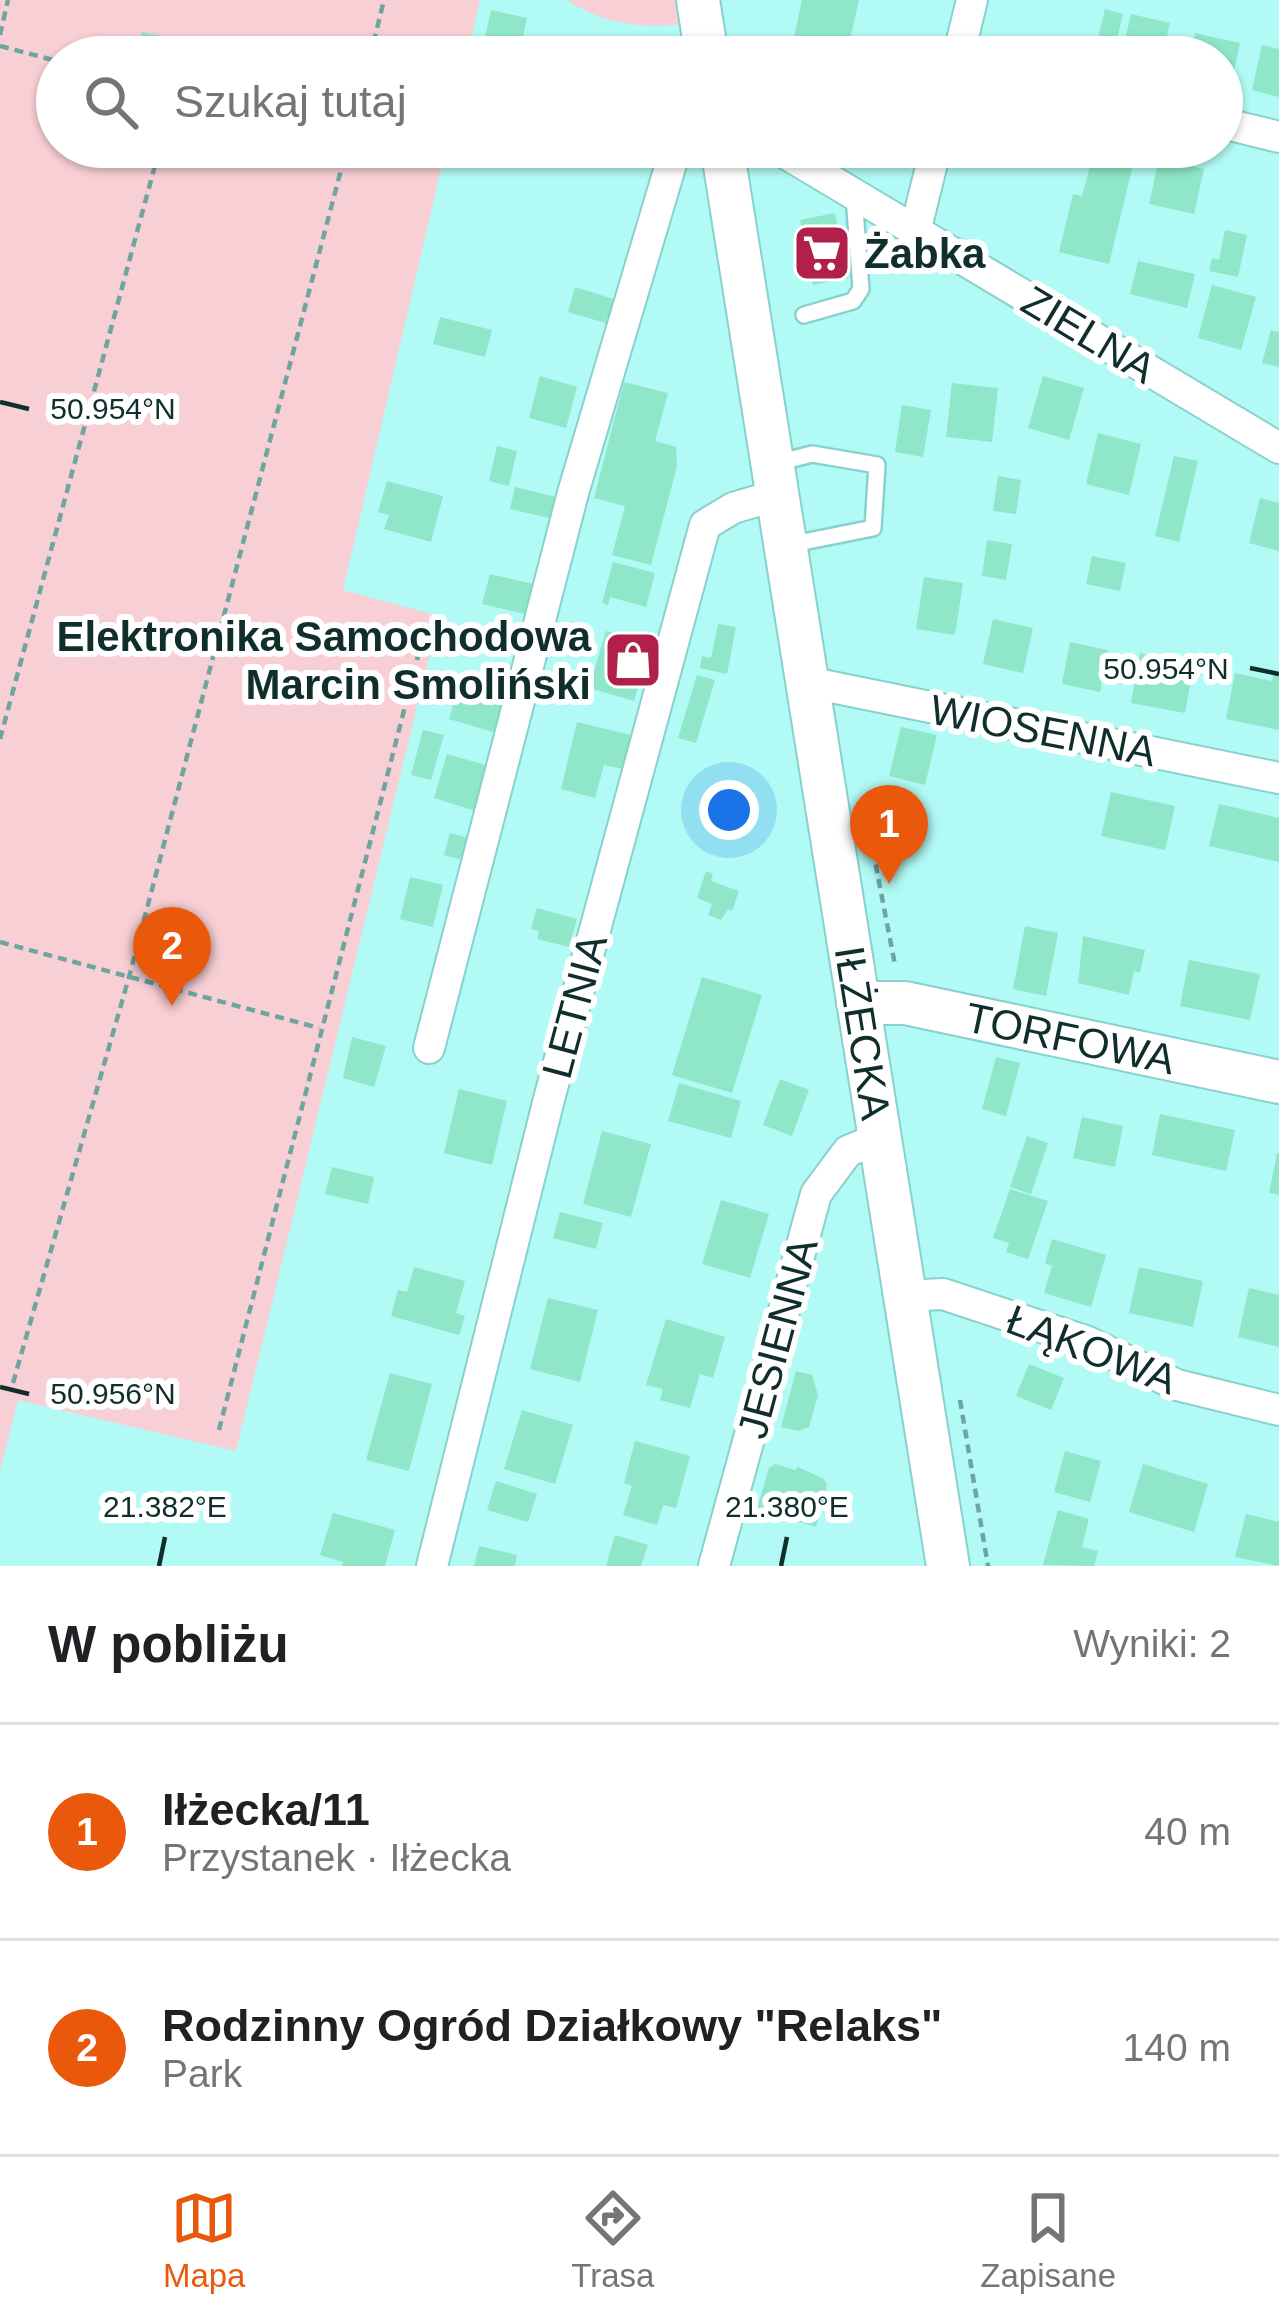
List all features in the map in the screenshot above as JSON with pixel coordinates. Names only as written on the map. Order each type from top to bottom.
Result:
[{"type":"street","points":[[698,0],[704,36]]},
{"type":"street","points":[[963,36],[972,0]]},
{"type":"street","points":[[1243,128],[1279,136]]},
{"type":"street","points":[[429,1048],[573,493],[670,168]]},
{"type":"street","name":"IŁŻECKA","points":[[725,168],[948,1566]]},
{"type":"street","name":"ZIELNA","points":[[813,168],[1279,448]]},
{"type":"street","points":[[916,228],[931,168]]},
{"type":"street","name":"LETNIA","points":[[432,1566],[549,1099],[705,525],[775,479]]},
{"type":"street","name":"WIOSENNA","points":[[807,682],[1279,778]]},
{"type":"street","name":"TORFOWA","points":[[858,1003],[905,1003],[1279,1082]]},
{"type":"street","name":"JESIENNA","points":[[714,1566],[816,1194],[848,1151],[880,1138]]},
{"type":"street","name":"ŁĄKOWA","points":[[904,1296],[943,1294],[1088,1342],[1177,1385],[1279,1410]]},
{"type":"lane","points":[[804,315],[853,301],[861,290],[854,191]]},
{"type":"lane","points":[[775,479],[812,454],[877,465],[873,528],[785,546]]},
{"type":"path","points":[[0,35],[8,0]]},
{"type":"path","points":[[375,36],[384,0]]},
{"type":"path","points":[[0,46],[36,55]]},
{"type":"path","points":[[0,740],[154,168]]},
{"type":"path","points":[[13,1383],[129,977],[341,168]]},
{"type":"path","points":[[219,1430],[419,652]]},
{"type":"path","points":[[0,942],[321,1029]]},
{"type":"shaded area","points":[[0,0],[480,0],[472,36],[36,36],[36,168],[441,168],[343,590],[439,616],[236,1451],[18,1400],[0,1470]]},
{"type":"shaded area","points":[[567,0],[698,0],[702,22],[632,24],[599,17]]},
{"type":"building","points":[[802,0],[859,0],[851,36],[794,36]]},
{"type":"building","points":[[1105,9],[1123,14],[1118,36],[1099,36]]},
{"type":"building","points":[[491,10],[527,18],[523,36],[485,36]]},
{"type":"building","points":[[1131,14],[1170,23],[1167,36],[1126,36]]},
{"type":"building","points":[[1262,45],[1279,49],[1279,97],[1252,90]]},
{"type":"building","points":[[1090,168],[1132,169],[1109,264],[1059,252],[1073,194],[1082,196]]},
{"type":"building","points":[[1157,168],[1204,169],[1194,214],[1149,204]]},
{"type":"building","points":[[835,213],[848,278],[813,285],[800,220]]},
{"type":"building","points":[[1225,230],[1247,235],[1238,277],[1209,271],[1212,258],[1219,260]]},
{"type":"building","points":[[1138,261],[1195,274],[1187,308],[1130,294]]},
{"type":"building","points":[[1212,285],[1256,297],[1241,350],[1198,338]]},
{"type":"building","points":[[575,287],[620,301],[612,325],[568,312]]},
{"type":"building","points":[[440,317],[492,330],[485,357],[433,344]]},
{"type":"building","points":[[1271,330],[1279,332],[1279,367],[1262,363]]},
{"type":"building","points":[[540,376],[577,387],[566,428],[529,418]]},
{"type":"building","points":[[1043,376],[1084,388],[1069,440],[1028,428]]},
{"type":"building","points":[[624,382],[668,393],[655,441],[676,447],[677,466],[651,565],[612,555],[625,506],[594,498]]},
{"type":"building","points":[[952,383],[998,388],[992,442],[946,437]]},
{"type":"building","points":[[902,405],[931,410],[923,457],[895,452]]},
{"type":"building","points":[[1098,433],[1141,444],[1129,495],[1086,484]]},
{"type":"building","points":[[497,446],[517,451],[509,486],[489,481]]},
{"type":"building","points":[[1174,456],[1198,461],[1179,542],[1155,536]]},
{"type":"building","points":[[998,476],[1021,480],[1016,514],[993,511]]},
{"type":"building","points":[[387,481],[443,496],[431,542],[384,529],[389,515],[378,512]]},
{"type":"building","points":[[515,487],[556,497],[550,518],[510,509]]},
{"type":"building","points":[[1260,498],[1279,503],[1279,551],[1249,543]]},
{"type":"building","points":[[987,540],[1012,544],[1006,580],[982,576]]},
{"type":"building","points":[[1092,556],[1126,563],[1120,591],[1086,584]]},
{"type":"building","points":[[613,562],[655,573],[646,607],[610,597],[608,605],[602,603]]},
{"type":"building","points":[[490,574],[533,584],[525,614],[482,604]]},
{"type":"building","points":[[924,577],[963,583],[955,635],[916,629]]},
{"type":"building","points":[[993,619],[1033,628],[1023,673],[983,664]]},
{"type":"building","points":[[718,624],[736,627],[727,674],[700,668],[702,656],[711,658]]},
{"type":"building","points":[[606,631],[651,644],[634,701],[589,688]]},
{"type":"building","points":[[1070,642],[1108,650],[1100,692],[1062,684]]},
{"type":"building","points":[[1140,653],[1194,663],[1185,713],[1131,703]]},
{"type":"building","points":[[1235,673],[1272,681],[1274,673],[1279,674],[1279,730],[1226,719]]},
{"type":"building","points":[[697,675],[715,680],[696,743],[678,738]]},
{"type":"building","points":[[461,679],[508,692],[496,733],[449,719]]},
{"type":"building","points":[[577,722],[631,735],[623,769],[604,765],[595,798],[561,789]]},
{"type":"building","points":[[901,727],[937,735],[925,785],[889,776]]},
{"type":"building","points":[[423,730],[444,735],[431,780],[411,775]]},
{"type":"building","points":[[447,754],[496,768],[482,813],[434,798]]},
{"type":"building","points":[[1111,792],[1175,806],[1165,850],[1101,836]]},
{"type":"building","points":[[1219,804],[1279,818],[1279,862],[1209,846]]},
{"type":"building","points":[[450,833],[472,839],[466,861],[444,855]]},
{"type":"building","points":[[706,871],[713,874],[711,881],[739,891],[732,911],[728,909],[721,920],[708,915],[712,904],[697,898]]},
{"type":"building","points":[[410,877],[443,885],[433,927],[400,919]]},
{"type":"building","points":[[537,908],[577,919],[569,947],[537,939],[539,931],[531,929]]},
{"type":"building","points":[[1025,926],[1058,933],[1046,996],[1013,989]]},
{"type":"building","points":[[1083,936],[1145,950],[1129,995],[1078,983]]},
{"type":"building","points":[[1189,960],[1260,974],[1250,1020],[1180,1006]]},
{"type":"building","points":[[702,977],[762,995],[732,1093],[672,1075]]},
{"type":"building","points":[[352,1037],[386,1046],[374,1087],[343,1078]]},
{"type":"building","points":[[996,1057],[1020,1063],[1006,1116],[982,1109]]},
{"type":"building","points":[[780,1079],[809,1090],[792,1136],[763,1125]]},
{"type":"building","points":[[679,1083],[741,1101],[731,1138],[668,1121]]},
{"type":"building","points":[[459,1089],[507,1101],[492,1165],[444,1153]]},
{"type":"building","points":[[1160,1114],[1235,1130],[1226,1171],[1152,1155]]},
{"type":"building","points":[[1082,1117],[1123,1126],[1115,1167],[1073,1158]]},
{"type":"building","points":[[602,1131],[651,1144],[631,1217],[583,1204]]},
{"type":"building","points":[[1027,1136],[1048,1143],[1031,1194],[1010,1187]]},
{"type":"building","points":[[1279,1153],[1279,1195],[1269,1193]]},
{"type":"building","points":[[332,1167],[374,1177],[368,1204],[325,1194]]},
{"type":"building","points":[[1010,1189],[1048,1201],[1028,1259],[1006,1252],[1009,1243],[993,1238]]},
{"type":"building","points":[[721,1200],[769,1214],[750,1278],[702,1264]]},
{"type":"building","points":[[560,1212],[603,1223],[596,1249],[553,1238]]},
{"type":"building","points":[[1052,1239],[1106,1255],[1091,1307],[1044,1293],[1052,1266],[1045,1263]]},
{"type":"building","points":[[414,1267],[465,1281],[456,1313],[465,1316],[459,1335],[391,1316],[398,1290],[407,1292]]},
{"type":"building","points":[[1139,1267],[1203,1281],[1193,1327],[1129,1313]]},
{"type":"building","points":[[1249,1288],[1279,1295],[1279,1347],[1238,1337]]},
{"type":"building","points":[[548,1298],[598,1310],[580,1382],[530,1369]]},
{"type":"building","points":[[666,1319],[725,1337],[713,1378],[700,1374],[690,1408],[660,1400],[663,1389],[646,1385]]},
{"type":"building","points":[[1029,1364],[1064,1378],[1051,1410],[1016,1396]]},
{"type":"building","points":[[796,1371],[812,1375],[818,1395],[809,1427],[798,1431],[781,1427]]},
{"type":"building","points":[[390,1373],[432,1384],[409,1471],[366,1460]]},
{"type":"building","points":[[522,1410],[573,1425],[555,1484],[504,1469]]},
{"type":"building","points":[[635,1441],[690,1456],[676,1508],[663,1505],[657,1525],[623,1515],[632,1486],[624,1483]]},
{"type":"building","points":[[1065,1451],[1101,1461],[1090,1502],[1054,1492]]},
{"type":"building","points":[[775,1464],[798,1467],[824,1479],[827,1485],[816,1527],[757,1509],[769,1468]]},
{"type":"building","points":[[1143,1464],[1208,1484],[1194,1532],[1129,1512]]},
{"type":"building","points":[[496,1481],[537,1494],[528,1522],[487,1510]]},
{"type":"building","points":[[1058,1510],[1089,1519],[1082,1547],[1098,1551],[1094,1566],[1043,1565]]},
{"type":"building","points":[[333,1513],[395,1530],[385,1566],[342,1566],[343,1562],[320,1555]]},
{"type":"building","points":[[1246,1514],[1279,1522],[1279,1566],[1235,1557]]},
{"type":"building","points":[[615,1535],[648,1545],[641,1566],[606,1566]]},
{"type":"building","points":[[479,1546],[517,1555],[515,1566],[474,1566]]},
{"type":"place","name":"Żabka","points":[[822,253]]},
{"type":"place","name":"Elektronika Samochodowa Marcin Smoliński","points":[[633,660]]},
{"type":"place","name":"Iłżecka/11","points":[[889,884]]},
{"type":"place","name":"Rodzinny Ogród Działkowy \"Relaks\"","points":[[172,1006]]}]
